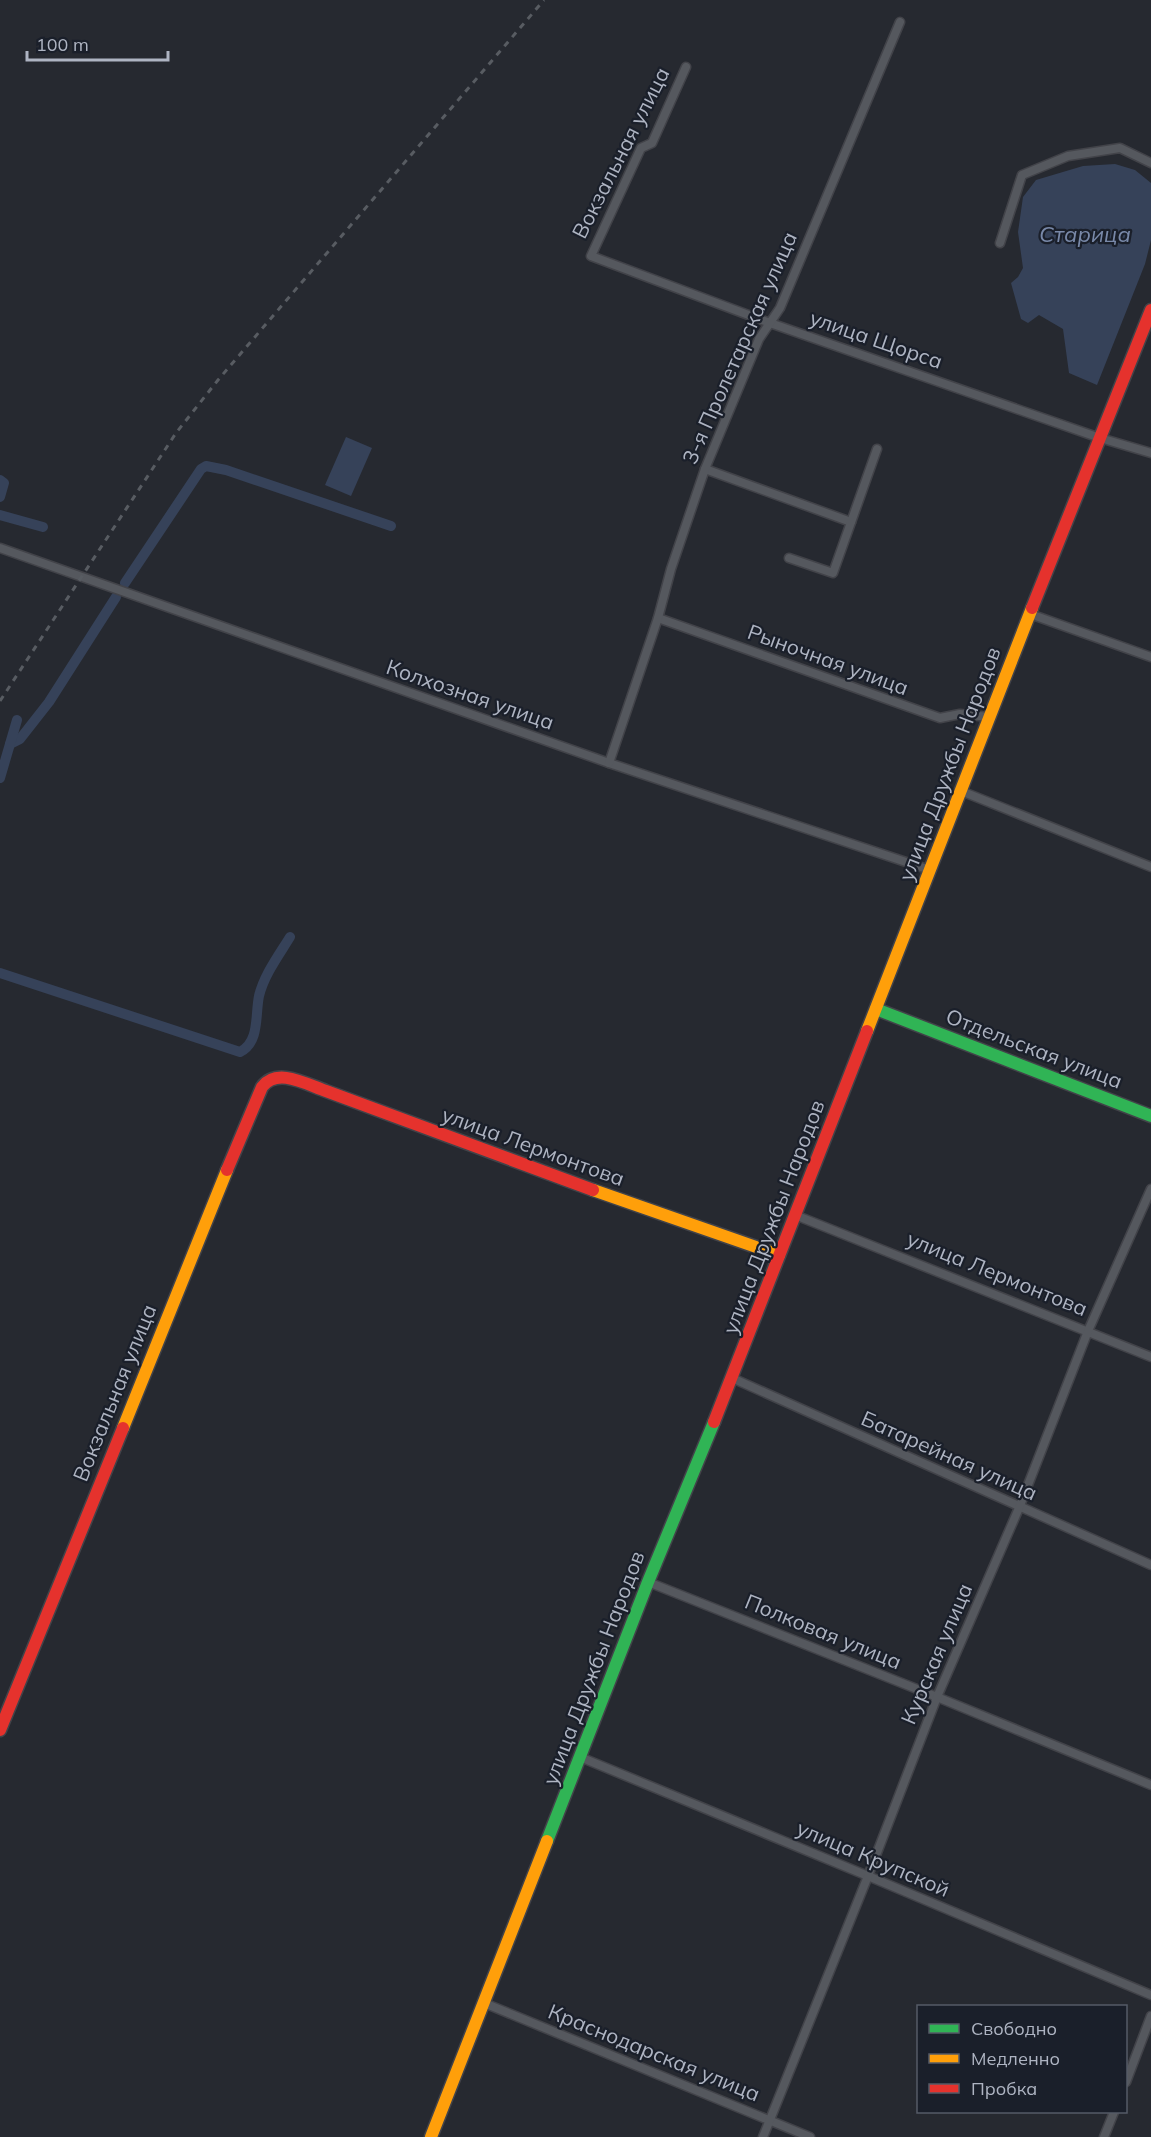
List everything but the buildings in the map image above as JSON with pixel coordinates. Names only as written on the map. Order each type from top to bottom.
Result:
[{"type":"street","name":"3-я Пролетарская улица","points":[[609,763],[705,469],[759,339],[780,308],[900,22]]},
{"type":"street","name":"Вокзальная улица","points":[[591,256],[640,148],[652,143],[686,67]]},
{"type":"street","points":[[1000,243],[1022,174],[1068,156],[1120,148],[1151,163]]},
{"type":"street","name":"улица Щорса","points":[[591,256],[770,323],[1100,438],[1151,453]]},
{"type":"street","name":"улица Дружбы Народов","points":[[431,2137],[1151,310]]},
{"type":"street","points":[[789,558],[833,573],[877,449]]},
{"type":"street","points":[[705,469],[851,522]]},
{"type":"street","name":"Колхозная улица","points":[[0,548],[609,763],[930,870]]},
{"type":"street","points":[[1030,614],[1151,657]]},
{"type":"street","name":"Рыночная улица","points":[[658,618],[940,718],[960,714],[989,717]]},
{"type":"street","points":[[961,791],[1151,867]]},
{"type":"street","points":[[885,987],[885,998],[888,1004],[903,1018]]},
{"type":"street","name":"Отдельская улица","points":[[876,1009],[1151,1116]]},
{"type":"street","points":[[864,1039],[881,1021],[903,1018]]},
{"type":"street","name":"Вокзальная улица","points":[[0,1730],[247,1122],[263,1084],[274,1077]]},
{"type":"street","name":"улица Лермонтова","points":[[274,1077],[285,1077],[578,1186],[779,1255]]},
{"type":"street","name":"Курская улица","points":[[764,2137],[937,1697],[1019,1508],[1088,1331],[1151,1189]]},
{"type":"street","name":"улица Лермонтова","points":[[795,1215],[1151,1357]]},
{"type":"street","name":"Батарейная улица","points":[[732,1378],[1151,1565]]},
{"type":"street","name":"Полковая улица","points":[[648,1582],[1151,1785]]},
{"type":"street","name":"улица Крупской","points":[[580,1757],[1151,1995]]},
{"type":"street","name":"Краснодарская улица","points":[[484,2003],[810,2137]]},
{"type":"street","points":[[1127,2077],[1151,2016]]},
{"type":"street","points":[[1104,2137],[1114,2113]]},
{"type":"water","name":"Старица","points":[[1115,164],[1135,170],[1151,183],[1151,240],[1145,264],[1097,385],[1069,373],[1063,329],[1039,315],[1028,323],[1021,319],[1011,283],[1023,268],[1018,232],[1023,197],[1036,180],[1083,166]]},
{"type":"water","points":[[346,437],[372,448],[351,496],[325,485]]},
{"type":"waterway","points":[[125,583],[201,469],[206,466],[226,470],[391,526]]},
{"type":"waterway","points":[[0,480],[4,483],[0,497]]},
{"type":"waterway","points":[[0,515],[43,527]]},
{"type":"waterway","points":[[10,744],[20,739],[49,702],[116,597]]},
{"type":"waterway","points":[[0,778],[17,720]]},
{"type":"waterway","points":[[0,973],[240,1052],[251,1042],[254,1035],[259,996],[264,980],[290,937]]},
{"type":"railway","points":[[0,701],[176,433],[218,380],[544,0]]},
{"type":"traffic: fast","points":[[876,1009],[1151,1116]]},
{"type":"traffic: fast","points":[[547,1841],[648,1582],[714,1422]]},
{"type":"traffic: slow","points":[[867,1031],[1032,608]]},
{"type":"traffic: slow","points":[[123,1428],[227,1170]]},
{"type":"traffic: slow","points":[[593,1190],[779,1255]]},
{"type":"traffic: slow","points":[[431,2137],[547,1841]]},
{"type":"traffic: jam","points":[[1032,608],[1151,310]]},
{"type":"traffic: jam","points":[[714,1422],[867,1031]]},
{"type":"traffic: jam","points":[[227,1170],[262,1087],[268,1081],[284,1078],[301,1081],[593,1190]]},
{"type":"traffic: jam","points":[[0,1730],[123,1428]]}]
